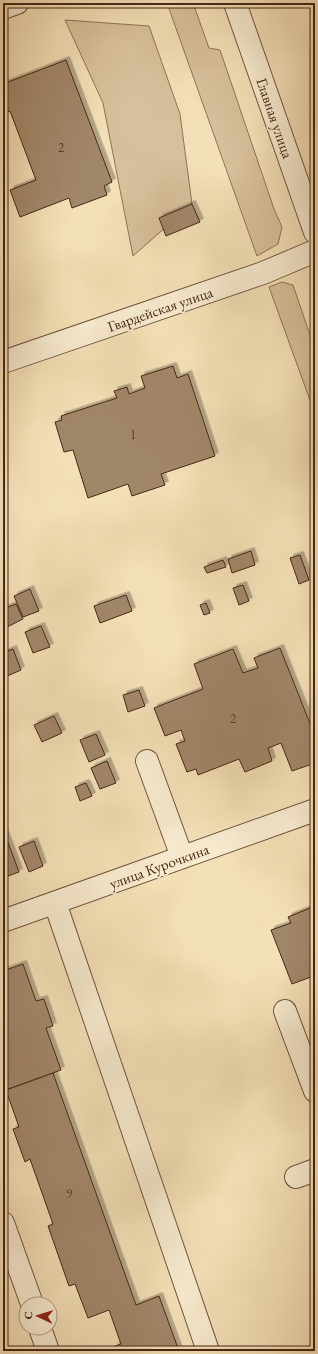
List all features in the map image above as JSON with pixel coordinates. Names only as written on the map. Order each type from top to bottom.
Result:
[{"type":"street","points":[[3,8],[16,3]]},
{"type":"street","name":"Главная улица","points":[[235,3],[315,232]]},
{"type":"street","name":"Гвардейская улица","points":[[3,362],[263,273],[315,251]]},
{"type":"street","points":[[147,761],[182,857]]},
{"type":"street","name":"улица Курочкина","points":[[3,921],[315,810]]},
{"type":"street","points":[[55,903],[208,1351]]},
{"type":"street","points":[[286,1011],[315,1090]]},
{"type":"street","points":[[3,1223],[29,1296]]},
{"type":"street","points":[[43,1336],[48,1351]]},
{"type":"shaded area","points":[[167,3],[193,3],[209,48],[220,50],[274,209],[282,227],[278,244],[257,256]]},
{"type":"shaded area","points":[[65,20],[149,26],[180,114],[192,204],[133,256],[103,103]]},
{"type":"shaded area","points":[[282,282],[293,285],[315,350],[315,414],[269,287]]},
{"type":"building","points":[[66,60],[112,182],[104,186],[107,195],[72,208],[69,198],[20,217],[10,190],[36,180],[10,111],[3,114],[3,84]]},
{"type":"building","points":[[192,204],[200,222],[166,236],[159,218]]},
{"type":"building","points":[[173,366],[177,378],[188,374],[215,456],[161,474],[165,485],[132,496],[128,484],[88,498],[73,450],[64,452],[55,422],[62,420],[61,416],[117,398],[114,391],[127,387],[129,394],[145,388],[141,376]]},
{"type":"building","points":[[251,551],[255,565],[232,573],[228,559]]},
{"type":"building","points":[[300,555],[309,580],[299,584],[290,558]]},
{"type":"building","points":[[223,560],[226,567],[207,573],[204,567]]},
{"type":"building","points":[[243,585],[249,601],[239,605],[233,588]]},
{"type":"building","points":[[30,589],[39,611],[23,617],[14,596]]},
{"type":"building","points":[[126,595],[132,611],[100,623],[94,606]]},
{"type":"building","points":[[206,603],[210,613],[204,615],[200,605]]},
{"type":"building","points":[[16,604],[23,619],[3,629],[3,609]]},
{"type":"building","points":[[41,626],[50,647],[33,653],[25,632]]},
{"type":"building","points":[[280,648],[313,731],[315,730],[315,763],[292,771],[281,743],[268,748],[272,761],[245,772],[239,759],[198,775],[196,769],[187,772],[176,744],[185,741],[181,730],[165,736],[154,708],[203,689],[194,664],[233,649],[243,673],[258,668],[254,658]]},
{"type":"building","points":[[13,649],[21,670],[5,677],[3,671],[3,653]]},
{"type":"building","points":[[139,690],[145,706],[128,712],[123,695]]},
{"type":"building","points":[[54,716],[62,733],[42,742],[34,725]]},
{"type":"building","points":[[96,734],[105,755],[89,762],[80,740]]},
{"type":"building","points":[[107,761],[116,783],[100,789],[91,768]]},
{"type":"building","points":[[86,783],[92,796],[80,801],[75,787]]},
{"type":"building","points":[[3,829],[19,872],[3,878]]},
{"type":"building","points":[[34,841],[43,866],[29,872],[19,847]]},
{"type":"building","points":[[315,906],[315,986],[311,977],[292,984],[271,930],[291,923],[288,917]]},
{"type":"building","points":[[23,964],[36,1001],[44,999],[53,1026],[46,1028],[61,1070],[6,1090],[3,1082],[3,971]]},
{"type":"building","points":[[53,1073],[136,1305],[159,1296],[179,1351],[117,1351],[115,1346],[121,1344],[109,1310],[88,1318],[75,1284],[69,1286],[48,1226],[53,1224],[30,1159],[25,1162],[13,1129],[19,1127],[6,1090]]}]
